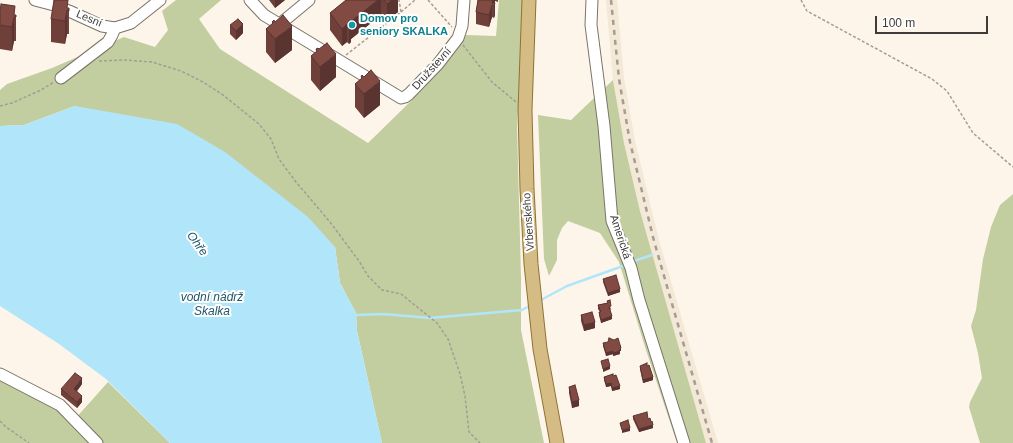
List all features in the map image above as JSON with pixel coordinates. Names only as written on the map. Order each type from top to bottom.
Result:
[{"type":"main road","name":"Vrbenského","points":[[529,0],[525,110],[526,189],[531,264],[540,349],[557,443]]},
{"type":"street","name":"Lesní","points":[[35,0],[64,9],[102,26],[115,28],[131,23],[160,0]]},
{"type":"street","name":"Družstevní","points":[[250,0],[264,15],[401,98],[405,97],[438,64],[458,38],[462,26],[464,0]]},
{"type":"street","points":[[280,24],[309,0]]},
{"type":"street","name":"Americká","points":[[592,0],[591,25],[604,126],[612,221],[631,268],[639,300],[684,443]]},
{"type":"street","points":[[61,78],[108,42],[115,28]]},
{"type":"street","points":[[0,374],[60,406],[97,443]]},
{"type":"path","points":[[399,0],[401,12]]},
{"type":"path","points":[[339,60],[415,0]]},
{"type":"path","points":[[428,0],[458,33],[458,38],[492,82],[514,100],[519,107],[525,110]]},
{"type":"path","points":[[801,0],[807,11],[932,80],[947,91],[973,133],[1013,167]]},
{"type":"path","points":[[99,61],[124,60],[157,64],[181,71],[203,82],[232,101],[259,124],[271,139],[279,159],[296,182],[330,222],[359,261],[368,276],[382,290],[401,294],[436,322],[448,339],[460,374],[465,396],[469,432],[480,443]]},
{"type":"path","points":[[0,106],[12,103],[41,90],[61,78]]},
{"type":"path","points":[[0,421],[29,443]]},
{"type":"shaded area","points":[[606,0],[617,0],[624,78],[635,141],[659,240],[718,443],[706,443],[640,211],[624,143],[613,80]]},
{"type":"green space","points":[[176,0],[221,0],[199,19],[220,49],[368,143],[410,102],[466,35],[496,36],[499,0],[523,0],[517,125],[521,330],[544,443],[382,443],[357,331],[356,313],[340,283],[335,247],[75,106],[24,125],[0,126],[0,90],[7,84],[52,68],[124,37],[155,47],[168,30],[162,11]]},
{"type":"green space","points":[[613,80],[624,143],[640,211],[706,443],[677,443],[619,262],[600,233],[568,221],[562,228],[557,240],[557,260],[549,276],[544,259],[538,115],[571,120]]},
{"type":"green space","points":[[1013,194],[1013,443],[980,443],[969,407],[982,378],[978,353],[971,326],[976,310],[983,259],[991,227],[1000,205]]},
{"type":"green space","points":[[0,377],[49,402],[74,420],[108,382],[170,443],[0,443]]},
{"type":"water","name":"vodní nádrž Skalka","points":[[75,106],[177,124],[225,152],[308,217],[335,247],[340,283],[356,313],[357,331],[382,443],[170,443],[106,379],[59,344],[0,306],[0,126],[24,125]]},
{"type":"building","points":[[54,0],[68,0],[67,8],[69,8],[69,11],[67,10],[65,21],[51,19]]},
{"type":"building","points":[[346,0],[378,0],[349,23],[351,25],[349,27],[347,24],[342,29],[330,13]]},
{"type":"building","points":[[384,0],[392,0],[387,4]]},
{"type":"building","points":[[478,0],[493,0],[492,3],[495,3],[494,6],[492,5],[489,15],[476,12]]},
{"type":"building","points":[[1,4],[15,6],[14,15],[16,15],[16,17],[14,17],[12,27],[0,25]]},
{"type":"building","points":[[283,15],[292,26],[275,39],[266,29],[273,23],[272,22],[274,20],[275,22]]},
{"type":"building","points":[[238,19],[243,24],[236,31],[230,25]]},
{"type":"building","points":[[327,43],[336,54],[320,67],[311,56],[317,51],[316,49],[319,49]]},
{"type":"building","points":[[371,70],[380,81],[364,94],[355,84],[362,78],[362,75],[364,77]]},
{"type":"building","points":[[616,275],[620,289],[608,293],[603,279]]},
{"type":"building","points":[[610,300],[611,306],[609,307],[612,316],[601,320],[599,312],[601,312],[598,305],[608,303],[607,301]]},
{"type":"building","points":[[592,312],[595,322],[584,325],[581,315]]},
{"type":"building","points":[[609,338],[614,340],[618,338],[621,348],[620,351],[606,353],[603,343],[608,342]]},
{"type":"building","points":[[608,359],[610,366],[603,369],[601,361]]},
{"type":"building","points":[[647,363],[653,377],[643,380],[640,366]]},
{"type":"building","points":[[75,373],[82,378],[74,389],[82,396],[77,402],[61,389]]},
{"type":"building","points":[[613,374],[613,376],[616,375],[620,386],[612,388],[611,383],[606,384],[604,377]]},
{"type":"building","points":[[575,385],[579,400],[572,402],[569,387]]},
{"type":"building","points":[[647,412],[648,419],[650,418],[653,425],[639,429],[633,416]]},
{"type":"building","points":[[628,420],[630,428],[622,430],[620,423]]},
{"type":"waterway","points":[[634,261],[652,255]]},
{"type":"waterway","points":[[539,301],[567,286],[623,266]]},
{"type":"waterway","points":[[354,315],[384,314],[430,318],[522,310],[531,305]]},
{"type":"railway","points":[[611,0],[619,79],[630,142],[654,241],[712,443]]},
{"type":"place","name":"Domov pro seniory SKALKA","points":[[352,25]]},
{"type":"water label","name":"Ohře","points":[[197,244]]}]
